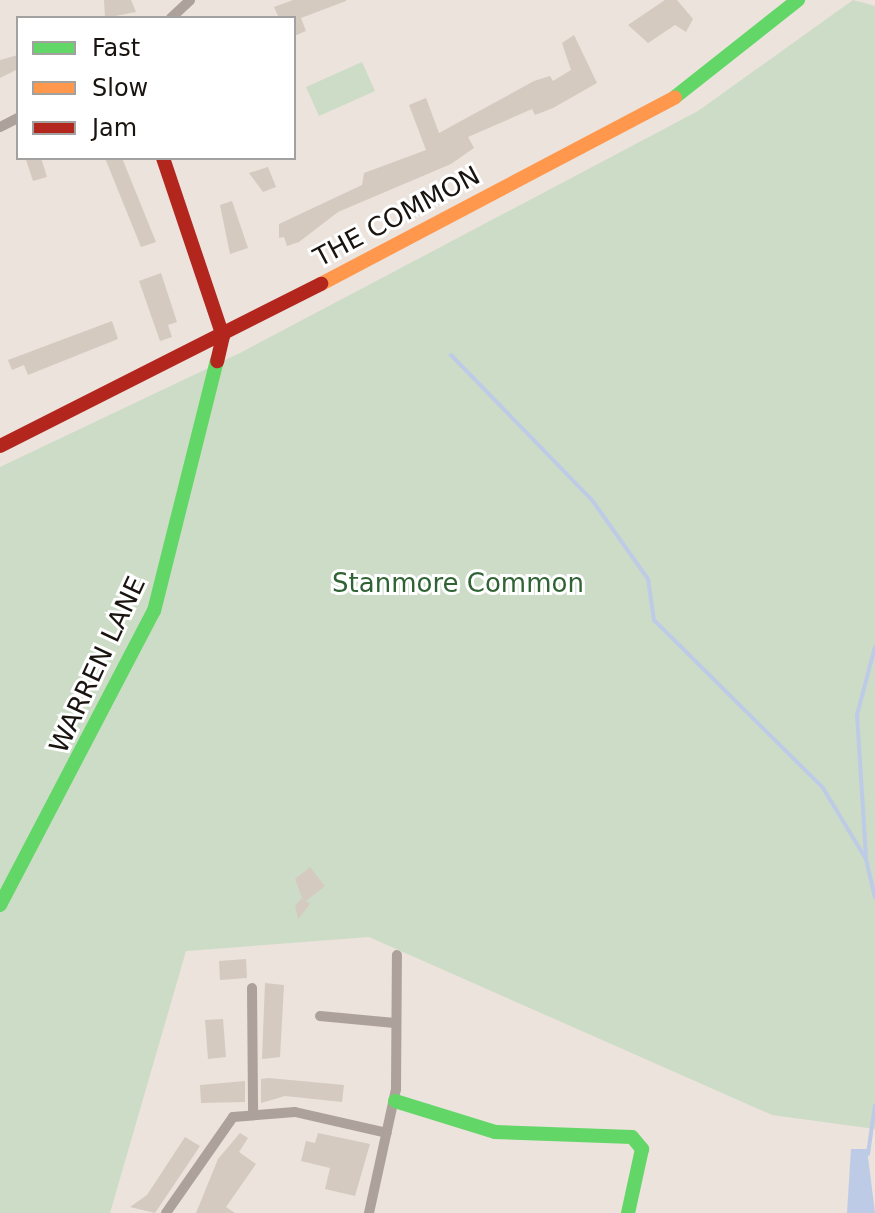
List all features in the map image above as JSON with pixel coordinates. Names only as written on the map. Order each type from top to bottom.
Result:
[{"type":"street","points":[[173,16],[190,0]]},
{"type":"street","name":"THE COMMON","points":[[0,446],[223,336],[695,86],[798,0]]},
{"type":"street","points":[[164,160],[223,336]]},
{"type":"street","name":"WARREN LANE","points":[[0,905],[154,611],[223,336]]},
{"type":"street","points":[[369,1213],[395,1101],[397,955]]},
{"type":"street","points":[[252,988],[253,1114]]},
{"type":"street","points":[[320,1016],[395,1023]]},
{"type":"street","points":[[395,1101],[495,1132],[594,1131],[632,1137],[642,1149],[628,1213]]},
{"type":"street","points":[[166,1213],[227,1122],[253,1114],[295,1112],[387,1133]]},
{"type":"green space","name":"Stanmore Common","points":[[853,0],[875,6],[875,1129],[772,1115],[369,937],[186,951],[110,1213],[0,1213],[0,467],[240,353],[698,111]]},
{"type":"green space","points":[[362,62],[375,91],[319,116],[306,87]]},
{"type":"water","points":[[851,1149],[867,1149],[875,1213],[847,1213]]},
{"type":"building","points":[[104,0],[131,0],[136,12],[115,16],[105,16]]},
{"type":"building","points":[[293,0],[346,0],[301,18],[306,31],[296,35],[296,16],[278,16],[274,7]]},
{"type":"building","points":[[665,0],[677,0],[693,19],[686,32],[675,25],[648,43],[628,25]]},
{"type":"building","points":[[574,35],[597,83],[553,108],[535,115],[532,109],[468,137],[474,148],[451,164],[338,212],[299,242],[287,246],[284,237],[279,238],[279,224],[362,185],[364,173],[426,150],[409,105],[426,98],[439,133],[534,81],[550,76],[553,81],[571,70],[562,43]]},
{"type":"building","points":[[16,56],[16,70],[0,78],[0,60]]},
{"type":"building","points":[[26,160],[42,160],[47,177],[33,181]]},
{"type":"building","points":[[106,160],[123,160],[156,242],[141,247]]},
{"type":"building","points":[[268,167],[276,187],[263,192],[249,173]]},
{"type":"building","points":[[232,201],[248,248],[230,254],[220,205]]},
{"type":"building","points":[[161,273],[177,322],[168,325],[172,337],[160,341],[139,281]]},
{"type":"building","points":[[112,321],[118,339],[28,375],[24,365],[12,370],[8,360]]},
{"type":"building","points":[[310,867],[325,886],[306,901],[310,904],[298,919],[295,906],[302,898],[295,879]]},
{"type":"building","points":[[246,959],[247,978],[220,980],[219,961]]},
{"type":"building","points":[[265,983],[284,985],[280,1057],[262,1059]]},
{"type":"building","points":[[223,1019],[226,1057],[208,1059],[205,1020]]},
{"type":"building","points":[[261,1079],[344,1085],[342,1102],[285,1096],[261,1103]]},
{"type":"building","points":[[245,1081],[245,1102],[201,1103],[200,1085]]},
{"type":"building","points":[[240,1133],[248,1138],[239,1152],[256,1164],[226,1207],[235,1213],[196,1213],[218,1159]]},
{"type":"building","points":[[318,1133],[370,1144],[355,1196],[325,1189],[330,1168],[301,1161],[306,1141],[315,1143]]},
{"type":"building","points":[[185,1137],[200,1146],[155,1213],[130,1207],[147,1195]]},
{"type":"waterway","points":[[451,355],[592,500],[648,579],[654,620],[823,788],[866,859],[875,897]]},
{"type":"waterway","points":[[866,857],[857,715],[875,647]]},
{"type":"waterway","points":[[868,1154],[875,1105]]},
{"type":"traffic: fast","points":[[675,97],[798,0]]},
{"type":"traffic: fast","points":[[0,905],[154,611],[217,361]]},
{"type":"traffic: fast","points":[[395,1101],[495,1132],[632,1137],[642,1149],[628,1213]]},
{"type":"traffic: slow","points":[[321,284],[675,97]]},
{"type":"traffic: jam","points":[[164,160],[223,336],[217,361]]},
{"type":"traffic: jam","points":[[0,446],[321,284]]}]
